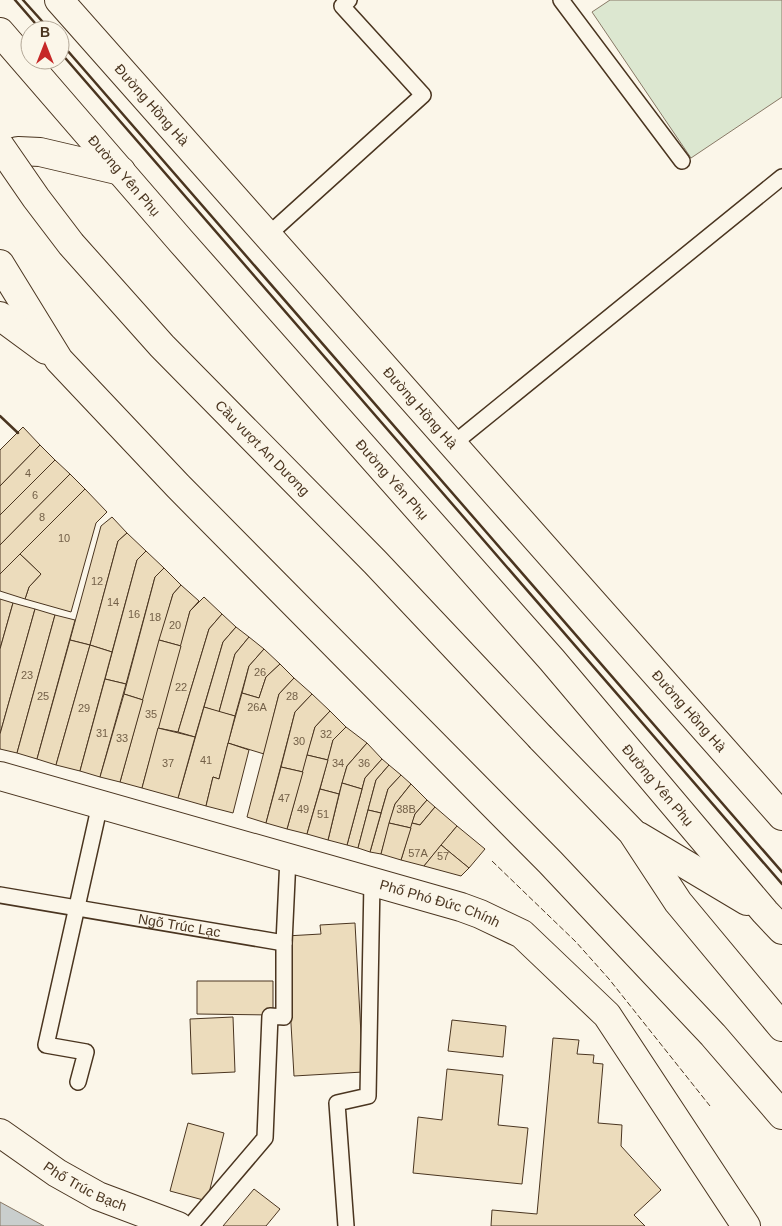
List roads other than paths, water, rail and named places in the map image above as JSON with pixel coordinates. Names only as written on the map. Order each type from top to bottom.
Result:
[{"type":"main road","name":"Đường Hồng Hà","points":[[59,0],[782,816]]},
{"type":"main road","name":"Đường Yên Phụ","points":[[0,32],[199,262],[552,660],[774,921]]},
{"type":"main road","name":"Cầu vượt An Dương","points":[[0,146],[71,244],[162,346],[368,555],[632,832]]},
{"type":"main road","points":[[0,156],[18,151],[40,152],[122,172]]},
{"type":"main road","points":[[0,264],[59,360]]},
{"type":"main road","points":[[0,316],[59,360],[178,486],[550,862],[713,1036],[782,1115]]},
{"type":"main road","name":"Phố Phó Đức Chính","points":[[0,776],[480,914],[522,934],[607,1015],[746,1226]]},
{"type":"main road","points":[[632,832],[774,921]]},
{"type":"main road","points":[[632,832],[678,902],[782,1027]]},
{"type":"main road","name":"Phố Trúc Bạch","points":[[0,1133],[57,1173],[98,1196],[178,1226]]},
{"type":"lane","points":[[268,236],[423,95],[342,6],[349,0]]},
{"type":"lane","points":[[561,0],[682,160]]},
{"type":"lane","points":[[452,444],[782,177]]},
{"type":"lane","points":[[78,1082],[86,1052],[46,1045],[100,804]]},
{"type":"lane","points":[[190,1226],[265,1138],[270,1016],[284,1017],[284,943],[288,858]]},
{"type":"lane","points":[[346,1226],[336,1103],[368,1096],[372,882]]},
{"type":"lane","name":"Ngõ Trúc Lạc","points":[[0,895],[284,943]]}]
